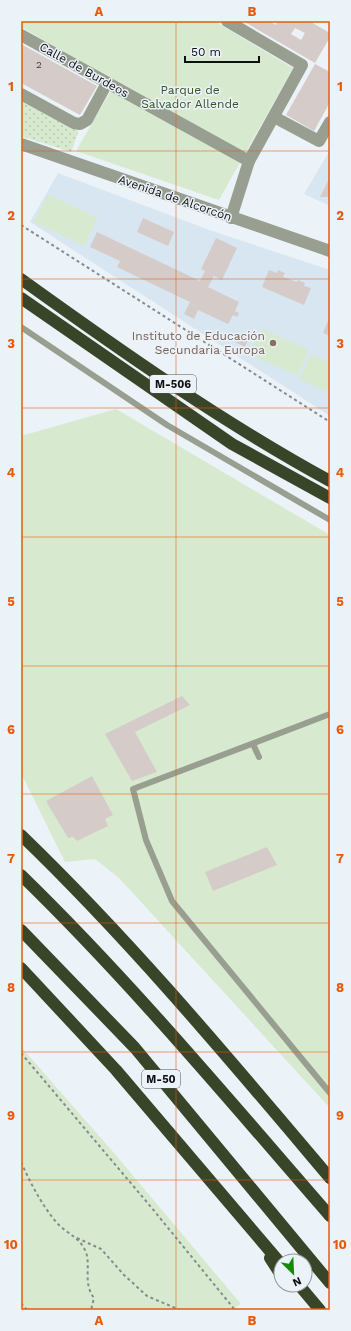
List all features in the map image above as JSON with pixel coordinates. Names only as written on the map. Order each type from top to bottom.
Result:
[{"type":"highway","name":"M-506","points":[[21,279],[113,345],[257,439],[330,481]]},
{"type":"highway","name":"M-506","points":[[21,298],[232,444],[330,498]]},
{"type":"highway","points":[[21,835],[94,909],[179,1003],[330,1178]]},
{"type":"highway","name":"M-50","points":[[21,875],[76,928],[138,995],[330,1216]]},
{"type":"highway","name":"M-50","points":[[21,930],[135,1048],[330,1283]]},
{"type":"highway","points":[[21,968],[116,1070],[273,1254]]},
{"type":"highway","points":[[258,1236],[273,1261]]},
{"type":"highway","points":[[296,1293],[310,1310]]},
{"type":"highway","points":[[306,1293],[320,1310]]},
{"type":"street","points":[[227,21],[302,65],[250,161],[231,218]]},
{"type":"street","name":"Calle de Burdeos","points":[[21,35],[250,161]]},
{"type":"street","points":[[21,94],[74,123],[80,124],[86,120],[107,83]]},
{"type":"street","points":[[274,117],[319,141],[330,122]]},
{"type":"street","name":"Avenida de Alcorcón","points":[[21,144],[231,218],[330,251]]},
{"type":"lane","points":[[21,327],[167,425],[330,520]]},
{"type":"lane","points":[[330,714],[133,789],[146,840],[172,901],[330,1093]]},
{"type":"lane","points":[[253,744],[259,757]]},
{"type":"path","points":[[21,225],[330,422]]},
{"type":"path","points":[[21,1053],[151,1207],[234,1310]]},
{"type":"path","points":[[21,1162],[32,1188],[44,1206],[59,1224],[76,1237],[101,1249],[124,1275],[147,1296],[180,1310]]},
{"type":"path","points":[[76,1237],[86,1251],[87,1283],[94,1298],[91,1310]]},
{"type":"path","points":[[21,1303],[27,1310]]},
{"type":"shaded area","points":[[330,150],[330,206],[304,194]]},
{"type":"shaded area","name":"Instituto de Educación Secundaria Europa","points":[[58,173],[212,231],[330,270],[330,416],[30,222]]},
{"type":"green space","name":"Parque de Salvador Allende","points":[[21,21],[214,21],[293,68],[219,200],[76,151],[116,82],[21,27]]},
{"type":"green space","points":[[21,100],[78,131],[71,152],[21,136]]},
{"type":"green space","points":[[48,194],[98,218],[84,246],[34,222]]},
{"type":"green space","points":[[261,328],[309,350],[298,376],[249,354]]},
{"type":"green space","points":[[311,354],[330,363],[330,393],[299,379]]},
{"type":"green space","points":[[116,409],[330,535],[330,1108],[119,878],[95,859],[65,862],[21,773],[21,436]]},
{"type":"green space","points":[[21,1047],[114,1153],[241,1304],[231,1310],[21,1310]]},
{"type":"building","points":[[243,21],[268,21],[276,25],[278,21],[309,21],[330,33],[330,37],[315,63]],"holes":[[[295,28],[305,33],[301,40],[291,34]]]},
{"type":"building","points":[[21,44],[97,86],[80,115],[21,83]]},
{"type":"building","points":[[315,64],[330,72],[330,102],[314,131],[286,115]]},
{"type":"building","points":[[330,177],[330,197],[320,197]]},
{"type":"building","points":[[143,218],[174,232],[168,246],[137,232]]},
{"type":"building","points":[[97,232],[200,281],[205,271],[201,269],[216,238],[237,248],[222,280],[214,276],[208,287],[239,302],[235,311],[239,313],[237,317],[233,315],[228,324],[198,310],[194,319],[184,314],[190,302],[117,267],[120,261],[90,247]]},
{"type":"building","points":[[269,270],[277,273],[278,270],[285,273],[283,277],[297,282],[298,280],[305,283],[304,286],[311,288],[304,305],[262,287]]},
{"type":"building","points":[[330,316],[330,336],[323,333]]},
{"type":"building","points":[[239,333],[249,338],[245,347],[235,342]]},
{"type":"building","points":[[182,696],[190,705],[135,732],[157,772],[132,781],[105,734]]},
{"type":"building","points":[[92,776],[113,815],[105,819],[108,826],[77,841],[73,837],[68,838],[46,801]]},
{"type":"building","points":[[267,847],[277,865],[213,891],[205,872]]},
{"type":"place","name":"Instituto de Educación Secundaria Europa","points":[[273,343]]}]
